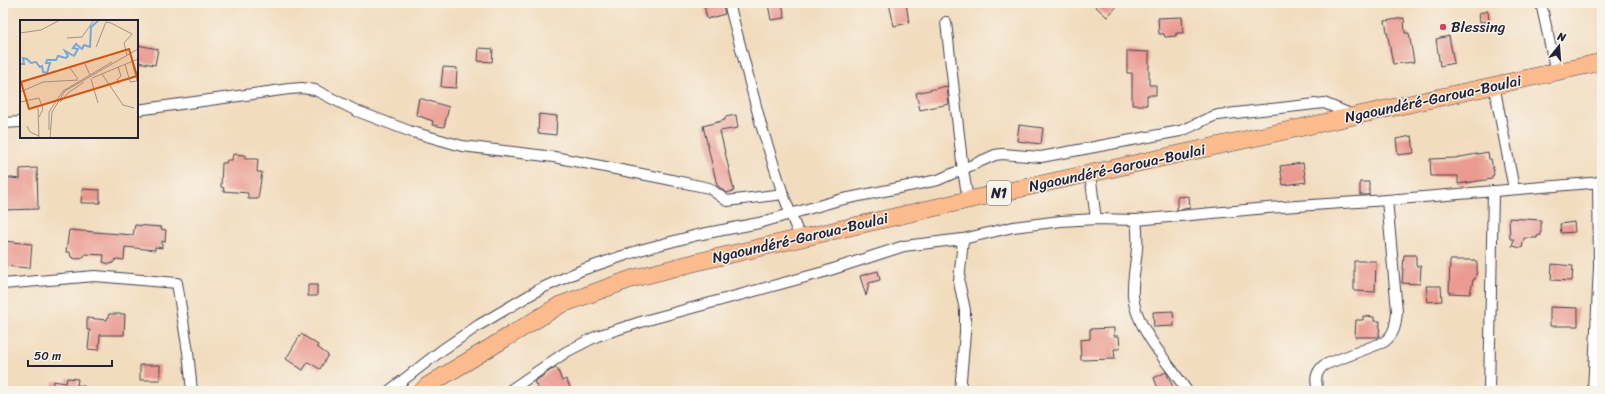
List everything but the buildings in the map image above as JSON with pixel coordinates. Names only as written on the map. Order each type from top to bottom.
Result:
[{"type":"highway","name":"Ngaoundéré-Garoua-Boulai","points":[[422,391],[427,386],[560,305],[631,279],[701,261],[968,200],[1602,62]]},
{"type":"street","points":[[1541,3],[1556,72]]},
{"type":"street","points":[[730,7],[761,125],[783,194],[800,238]]},
{"type":"street","points":[[946,22],[963,170],[968,200]]},
{"type":"street","points":[[1494,86],[1514,189]]},
{"type":"street","points":[[138,110],[302,88],[315,90],[357,111],[403,128],[462,146],[554,157],[662,178],[709,188],[727,201],[783,194]]},
{"type":"street","points":[[389,391],[442,350],[479,325],[540,289],[582,270],[647,248],[697,235],[759,223],[839,200],[938,180],[995,155],[1002,154],[1041,157],[1180,131],[1189,128],[1209,117],[1218,115],[1324,103],[1333,105],[1354,116]]},
{"type":"street","points":[[3,123],[20,122]]},
{"type":"street","points":[[1090,174],[1096,219]]},
{"type":"street","points":[[509,391],[566,352],[597,336],[644,321],[824,272],[904,246],[963,239],[1014,227],[1060,221],[1096,219],[1136,220],[1267,208],[1387,200],[1600,182],[1599,316],[1593,391]]},
{"type":"street","points":[[1489,391],[1493,191]]},
{"type":"street","points":[[1318,391],[1316,377],[1319,370],[1324,366],[1384,342],[1390,338],[1394,330],[1397,311],[1387,200]]},
{"type":"street","points":[[1136,220],[1138,246],[1133,278],[1133,296],[1137,315],[1143,328],[1187,391]]},
{"type":"street","points":[[960,391],[965,333],[965,310],[960,282],[963,239]]},
{"type":"street","points":[[3,284],[95,276],[177,283],[188,352],[192,391]]},
{"type":"place","name":"Blessing","points":[[1443,27]]}]
